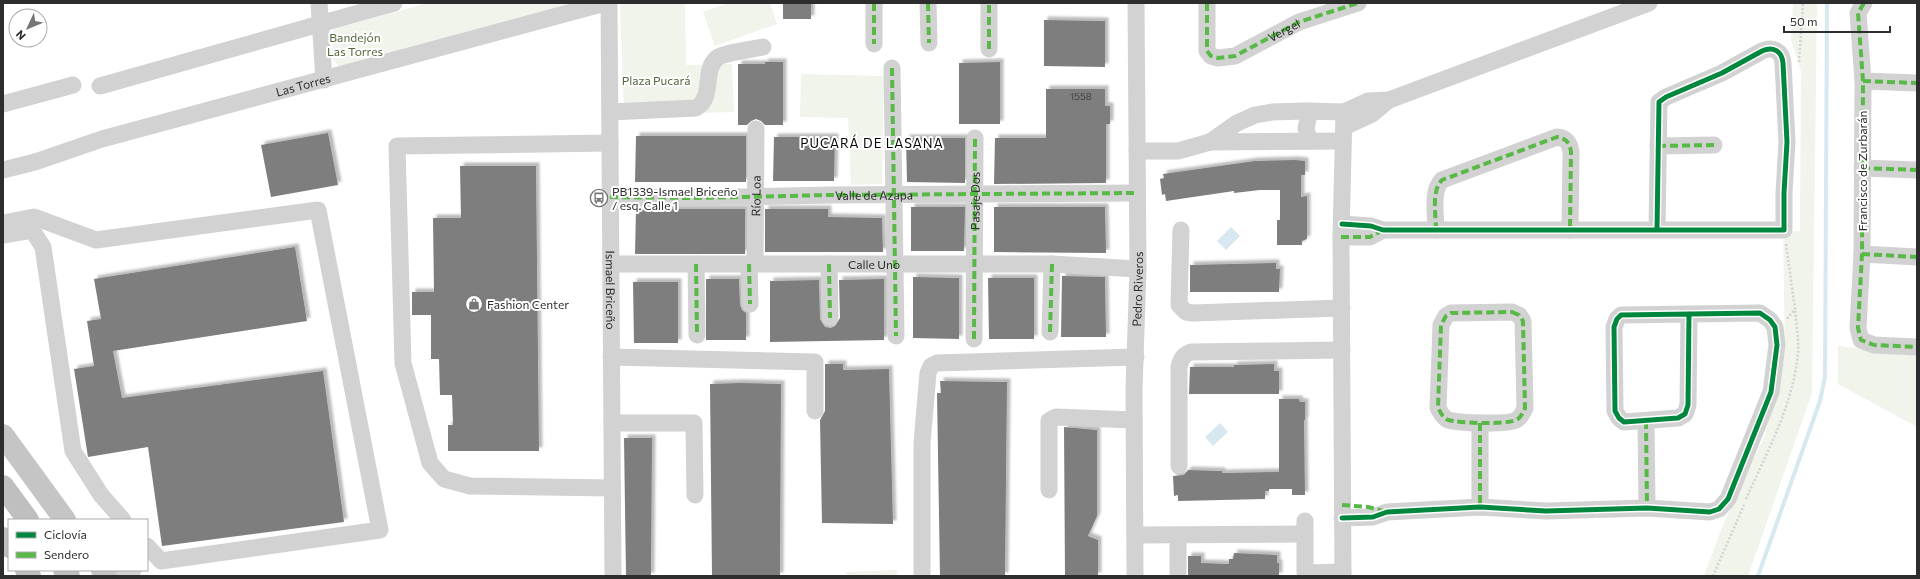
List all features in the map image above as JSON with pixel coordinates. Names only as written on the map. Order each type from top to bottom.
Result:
[{"type":"highway","points":[[3,486],[27,519]]},
{"type":"main road","points":[[3,435],[64,519]]},
{"type":"street","points":[[319,3],[319,24],[324,80]]},
{"type":"street","points":[[100,86],[394,3]]},
{"type":"street","name":"Las Torres","points":[[3,170],[35,162],[102,139],[605,3]]},
{"type":"street","name":"Ismael Briceño","points":[[609,3],[613,576]]},
{"type":"street","points":[[874,3],[874,44]]},
{"type":"street","points":[[928,3],[929,43]]},
{"type":"street","points":[[989,3],[989,49]]},
{"type":"street","name":"Pedro Riveros","points":[[1135,576],[1134,420],[1138,269],[1136,3]]},
{"type":"street","name":"Vergel","points":[[1207,3],[1207,51],[1211,56],[1218,58],[1235,56],[1299,22],[1358,3]]},
{"type":"street","points":[[1137,151],[1178,151],[1210,142],[1309,141],[1344,127],[1368,101],[1389,100],[1649,3]]},
{"type":"street","name":"Francisco de Zurbarán","points":[[1864,3],[1858,13],[1863,81],[1862,254],[1858,328],[1861,340],[1874,345],[1917,347]]},
{"type":"street","points":[[610,112],[696,108],[705,99],[712,65],[718,57],[763,47]]},
{"type":"street","points":[[1342,230],[1370,237],[1383,230],[1784,230],[1784,188],[1788,142],[1783,63],[1777,50],[1767,49],[1722,73],[1658,102],[1657,229]]},
{"type":"street","points":[[892,68],[896,336]]},
{"type":"street","points":[[1863,81],[1917,83]]},
{"type":"street","points":[[3,104],[73,85]]},
{"type":"street","points":[[1210,142],[1237,123],[1256,115],[1272,112],[1310,111],[1344,127]]},
{"type":"street","points":[[1309,141],[1306,128],[1310,111]]},
{"type":"street","points":[[1135,535],[1178,535],[1305,528],[1304,573],[1343,574],[1342,230],[1344,127]]},
{"type":"street","name":"Río Loa","points":[[750,304],[755,196],[756,129]]},
{"type":"street","points":[[1436,230],[1436,193],[1439,183],[1442,180],[1557,137],[1568,143],[1571,152],[1570,230]]},
{"type":"street","name":"Pasaje Dos","points":[[974,339],[975,138]]},
{"type":"street","points":[[610,143],[397,146],[403,363],[430,463],[444,480],[470,486],[612,488]]},
{"type":"street","points":[[1658,146],[1714,145]]},
{"type":"street","points":[[1862,168],[1917,170]]},
{"type":"street","name":"Valle de Azapa","points":[[610,197],[691,198],[894,195],[975,196],[1138,193]]},
{"type":"street","points":[[3,223],[34,217],[96,240],[318,210],[380,530],[154,564],[148,549]]},
{"type":"street","points":[[3,235],[32,230],[43,247],[73,451],[101,495],[123,519]]},
{"type":"street","points":[[1181,230],[1179,305],[1186,312],[1342,308]]},
{"type":"street","points":[[1862,254],[1917,257]]},
{"type":"street","name":"Calle Uno","points":[[611,264],[1052,264],[1138,269]]},
{"type":"street","points":[[696,264],[697,335]]},
{"type":"street","points":[[829,264],[830,318]]},
{"type":"street","points":[[1050,332],[1052,264]]},
{"type":"street","points":[[1512,312],[1519,315],[1523,321],[1525,408],[1522,416],[1516,420],[1480,423],[1447,419],[1441,414],[1438,408],[1441,325],[1446,316],[1451,313],[1512,312]]},
{"type":"street","points":[[1342,512],[1368,507],[1387,512],[1480,506],[1557,512],[1647,508],[1710,512],[1719,509],[1724,505],[1764,412],[1771,392],[1777,345],[1775,327],[1770,320],[1760,313],[1689,314],[1621,315],[1614,327],[1615,411],[1618,418],[1624,422],[1678,418],[1686,414],[1688,405],[1689,314]]},
{"type":"street","points":[[1179,466],[1179,367],[1181,359],[1186,354],[1191,352],[1342,350]]},
{"type":"street","points":[[611,357],[815,362],[815,411]]},
{"type":"street","points":[[922,576],[922,443],[928,373],[931,366],[937,363],[1136,357]]},
{"type":"street","points":[[1049,490],[1049,421],[1056,417],[1134,420]]},
{"type":"street","points":[[1646,421],[1647,508]]},
{"type":"street","points":[[612,423],[694,423],[695,496]]},
{"type":"street","points":[[1480,423],[1480,506]]},
{"type":"street","points":[[1178,535],[1178,576]]},
{"type":"street","points":[[113,576],[130,571]]},
{"type":"path","points":[[1799,69],[1803,3]]},
{"type":"path","points":[[1775,327],[1786,320],[1795,309],[1784,230]]},
{"type":"green space","name":"Bandejón Las Torres","points":[[427,3],[573,3],[341,69],[331,57],[334,29]]},
{"type":"green space","name":"Plaza Pucará","points":[[685,3],[686,65],[732,64],[734,112],[624,115],[620,4]]},
{"type":"green space","points":[[728,3],[770,3],[777,24],[715,46],[703,12]]},
{"type":"green space","points":[[1793,3],[1817,3],[1812,393],[1748,576],[1704,576],[1723,525],[1765,435],[1785,350],[1783,232],[1800,231],[1801,71],[1791,40]]},
{"type":"green space","points":[[801,74],[884,76],[882,184],[851,185],[848,118],[800,117]]},
{"type":"green space","points":[[1838,345],[1845,347],[1917,353],[1917,427],[1838,384]]},
{"type":"green space","points":[[897,570],[898,576],[846,576],[846,572]]},
{"type":"shaded area","points":[[1231,227],[1240,236],[1226,250],[1217,241]]},
{"type":"shaded area","points":[[1220,423],[1228,432],[1213,446],[1205,437]]},
{"type":"building","points":[[783,3],[811,3],[811,19],[783,19]]},
{"type":"building","points":[[1044,20],[1105,21],[1105,67],[1044,66]]},
{"type":"building","points":[[765,62],[783,62],[783,125],[765,125],[756,119],[747,125],[738,125],[738,64],[765,64]]},
{"type":"building","points":[[1000,62],[1000,124],[959,124],[959,63]]},
{"type":"building","points":[[1046,89],[1105,89],[1105,106],[1110,106],[1110,124],[1106,124],[1106,183],[994,184],[995,138],[1046,138]]},
{"type":"building","points":[[328,133],[338,185],[271,197],[261,145]]},
{"type":"building","points":[[636,136],[746,136],[746,182],[635,182]]},
{"type":"building","points":[[774,137],[835,137],[834,181],[773,181]]},
{"type":"building","points":[[906,138],[965,138],[965,183],[907,182]]},
{"type":"building","points":[[1255,161],[1305,161],[1305,175],[1301,175],[1301,197],[1307,196],[1307,239],[1302,241],[1302,245],[1277,245],[1277,220],[1280,220],[1280,190],[1260,190],[1234,193],[1234,191],[1166,201],[1165,194],[1162,195],[1160,179],[1164,178],[1163,174]]},
{"type":"building","name":"Fashion Center","points":[[460,166],[536,166],[539,451],[448,451],[448,425],[453,425],[452,395],[440,395],[439,359],[431,359],[431,315],[412,315],[412,292],[434,292],[433,218],[461,218]]},
{"type":"building","points":[[911,207],[965,207],[964,251],[911,251]]},
{"type":"building","points":[[994,207],[1105,207],[1106,253],[994,252]]},
{"type":"building","points":[[636,209],[745,209],[745,254],[635,254]]},
{"type":"building","points":[[765,209],[828,209],[828,217],[882,218],[883,252],[765,252]]},
{"type":"building","points":[[295,247],[307,321],[113,351],[122,398],[323,371],[344,522],[162,546],[148,447],[88,457],[74,369],[94,366],[87,321],[101,319],[94,279]]},
{"type":"building","points":[[1276,263],[1276,269],[1280,269],[1279,292],[1190,292],[1190,265]]},
{"type":"building","points":[[1062,276],[1105,277],[1106,337],[1061,337]]},
{"type":"building","points":[[913,277],[959,278],[959,339],[913,338]]},
{"type":"building","points":[[988,278],[1034,278],[1034,339],[989,339]]},
{"type":"building","points":[[706,279],[739,279],[740,305],[742,310],[746,313],[746,340],[706,340]]},
{"type":"building","points":[[884,279],[884,340],[770,342],[770,281],[819,280],[820,319],[825,327],[831,328],[835,326],[840,318],[839,280]]},
{"type":"building","points":[[633,282],[678,282],[678,343],[634,343]]},
{"type":"building","points":[[825,364],[843,364],[843,370],[889,369],[893,524],[822,523],[820,420],[825,411]]},
{"type":"building","points":[[1274,364],[1274,371],[1279,371],[1279,394],[1189,394],[1190,367],[1234,367],[1234,365]]},
{"type":"building","points":[[940,381],[1007,382],[1005,576],[940,576],[937,393],[941,393]]},
{"type":"building","points":[[710,384],[781,384],[780,576],[712,576]]},
{"type":"building","points":[[1279,399],[1299,399],[1300,402],[1305,402],[1305,495],[1292,495],[1292,489],[1269,489],[1269,491],[1265,491],[1265,499],[1178,501],[1178,495],[1174,496],[1173,476],[1184,475],[1188,470],[1222,471],[1222,473],[1279,472]]},
{"type":"building","points":[[1064,427],[1097,430],[1097,516],[1088,536],[1098,540],[1098,576],[1065,576]]},
{"type":"building","points":[[624,438],[652,438],[651,576],[626,576]]},
{"type":"building","points":[[1234,553],[1277,555],[1277,563],[1279,563],[1279,576],[1188,576],[1188,556],[1201,556],[1201,563],[1229,564],[1229,559],[1233,559]]},
{"type":"waterway","points":[[1758,576],[1820,401],[1825,377],[1827,3]]},
{"type":"marked path","points":[[874,3],[874,44]]},
{"type":"marked path","points":[[928,3],[929,43]]},
{"type":"marked path","points":[[989,3],[989,49]]},
{"type":"marked path","points":[[1207,3],[1207,51],[1211,56],[1218,58],[1235,56],[1299,22],[1358,3]]},
{"type":"marked path","points":[[1864,3],[1858,13],[1863,81],[1862,254],[1858,328],[1861,340],[1874,345],[1917,347]]},
{"type":"marked path","points":[[892,68],[896,336]]},
{"type":"marked path","points":[[1863,81],[1917,83]]},
{"type":"marked path","points":[[1436,230],[1435,197],[1436,190],[1442,180],[1557,137],[1563,138],[1567,142],[1570,146],[1571,152],[1570,230]]},
{"type":"marked path","points":[[974,339],[975,138]]},
{"type":"marked path","points":[[1658,146],[1714,145]]},
{"type":"marked path","points":[[1862,168],[1917,170]]},
{"type":"marked path","points":[[610,197],[691,198],[831,195],[1137,193]]},
{"type":"marked path","points":[[1341,237],[1370,237],[1383,230]]},
{"type":"marked path","points":[[1862,254],[1917,257]]},
{"type":"marked path","points":[[696,264],[697,335]]},
{"type":"marked path","points":[[749,264],[750,304]]},
{"type":"marked path","points":[[829,264],[830,318]]},
{"type":"marked path","points":[[1050,332],[1052,264]]},
{"type":"marked path","points":[[1512,312],[1519,315],[1523,321],[1525,408],[1522,415],[1516,420],[1503,423],[1472,423],[1446,419],[1438,408],[1441,325],[1446,316],[1451,313],[1512,312]]},
{"type":"marked path","points":[[1646,421],[1647,508]]},
{"type":"marked path","points":[[1480,423],[1480,507]]},
{"type":"marked path","points":[[1342,505],[1368,507],[1387,512]]},
{"type":"cycle path","points":[[1342,224],[1371,226],[1383,230],[1784,230],[1784,193],[1787,142],[1783,63],[1779,53],[1773,49],[1762,51],[1722,73],[1666,97],[1659,102],[1657,229]]},
{"type":"cycle path","points":[[1342,518],[1373,517],[1387,512],[1480,507],[1546,511],[1647,508],[1710,512],[1719,509],[1728,499],[1771,392],[1777,345],[1775,327],[1770,320],[1760,313],[1621,315],[1617,319],[1614,327],[1615,411],[1619,418],[1624,422],[1678,418],[1685,414],[1688,405],[1689,314]]},
{"type":"place","name":"PB1339-Ismael Briceño / esq. Calle 1","points":[[599,198]]},
{"type":"place","name":"Fashion Center","points":[[474,304]]},
{"type":"district","name":"PUCARÁ DE LASANA","points":[[872,143]]}]
